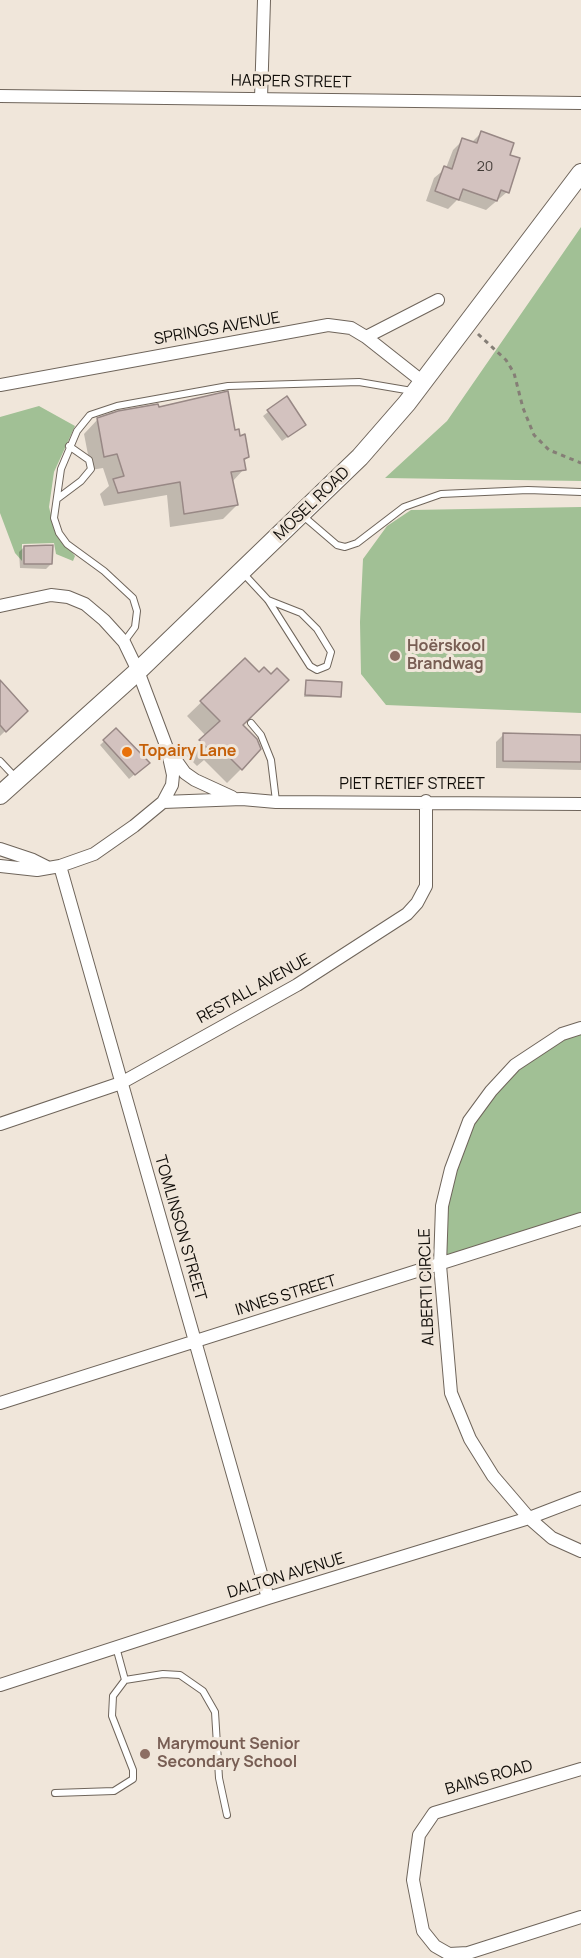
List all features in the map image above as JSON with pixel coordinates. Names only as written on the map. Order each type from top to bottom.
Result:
[{"type":"street","points":[[261,99],[264,0]]},
{"type":"street","name":"HARPER STREET","points":[[0,96],[581,103]]},
{"type":"street","name":"MOSEL ROAD","points":[[0,795],[138,671],[360,457],[419,387],[465,323],[581,173]]},
{"type":"street","points":[[366,337],[438,300]]},
{"type":"street","name":"SPRINGS AVENUE","points":[[0,385],[328,326],[351,328],[366,337],[419,387]]},
{"type":"street","name":"PIET RETIEF STREET","points":[[0,606],[51,596],[68,597],[85,604],[124,642],[138,671],[167,748],[173,775],[172,785],[163,802]]},
{"type":"street","name":"PIET RETIEF STREET","points":[[167,748],[185,773],[195,780],[242,799]]},
{"type":"street","name":"PIET RETIEF STREET","points":[[163,802],[242,799],[276,802],[426,801],[581,804]]},
{"type":"street","name":"RESTALL AVENUE","points":[[0,1124],[121,1083],[297,985],[407,914],[426,886],[426,801]]},
{"type":"street","points":[[0,867],[37,870],[94,854],[163,802]]},
{"type":"street","points":[[0,849],[54,867]]},
{"type":"street","name":"TOMLINSON STREET","points":[[54,867],[121,1083],[268,1598]]},
{"type":"street","name":"ALBERTI CIRCLE","points":[[581,1028],[562,1034],[515,1065],[491,1091],[470,1122],[451,1168],[442,1206],[440,1265],[447,1373],[457,1411],[493,1476],[529,1518],[552,1538],[581,1551]]},
{"type":"street","name":"INNES STREET","points":[[0,1403],[581,1219]]},
{"type":"street","name":"DALTON AVENUE","points":[[0,1685],[268,1598],[529,1518],[581,1498]]},
{"type":"street","name":"BAINS ROAD","points":[[581,1769],[440,1810],[430,1817],[419,1835],[413,1880],[418,1914],[428,1938],[449,1953],[468,1953],[581,1917]]},
{"type":"lane","points":[[124,642],[135,627],[137,611],[133,598],[112,578],[68,544],[56,526],[56,500],[62,469],[69,446],[84,420],[98,410],[228,386],[359,382],[419,387]]},
{"type":"lane","points":[[56,500],[81,481],[91,470],[89,460],[69,446]]},
{"type":"lane","points":[[301,514],[337,545],[345,547],[357,543],[404,507],[441,494],[528,490],[581,492]]},
{"type":"lane","points":[[242,572],[268,600],[310,666],[317,670],[327,666],[331,652],[317,628],[301,613],[268,600]]},
{"type":"lane","points":[[251,723],[261,735],[271,760],[276,802]]},
{"type":"lane","points":[[0,761],[18,779]]},
{"type":"lane","points":[[116,1647],[125,1680]]},
{"type":"lane","points":[[55,1793],[114,1791],[133,1779],[133,1770],[112,1716],[113,1696],[125,1680],[163,1674],[180,1675],[203,1691],[215,1712],[219,1778],[227,1815]]},
{"type":"path","points":[[465,323],[510,364],[534,435],[549,450],[581,463]]},
{"type":"green space","points":[[581,227],[581,481],[385,478],[447,421]]},
{"type":"green space","points":[[39,406],[75,426],[54,472],[49,507],[55,532],[75,556],[73,561],[56,554],[54,543],[22,544],[22,561],[15,553],[0,513],[0,417]]},
{"type":"green space","points":[[581,507],[581,713],[386,705],[361,674],[360,622],[363,559],[387,526],[411,510]]},
{"type":"green space","points":[[581,1027],[581,1218],[441,1261],[449,1194],[472,1122],[510,1063]]},
{"type":"building","points":[[481,131],[514,143],[510,155],[520,158],[509,193],[501,190],[497,201],[463,189],[459,200],[435,191],[444,166],[452,169],[462,138],[477,143]]},
{"type":"building","points":[[228,391],[235,430],[239,429],[240,436],[245,434],[249,457],[244,459],[246,470],[231,472],[238,505],[184,514],[180,482],[118,493],[113,479],[124,476],[117,454],[104,457],[97,418],[118,411],[158,404],[159,407]]},
{"type":"building","points":[[287,396],[306,425],[288,437],[267,410]]},
{"type":"building","points":[[53,545],[52,564],[24,564],[24,546]]},
{"type":"building","points":[[245,658],[259,672],[264,667],[271,674],[277,668],[289,680],[243,725],[257,739],[261,749],[242,770],[219,747],[212,753],[199,740],[220,721],[200,701]]},
{"type":"building","points":[[0,680],[28,711],[6,732],[0,725]]},
{"type":"building","points":[[306,680],[342,682],[341,697],[305,695]]},
{"type":"building","name":"Topairy Lane","points":[[116,728],[150,763],[135,775],[103,740]]},
{"type":"building","points":[[503,733],[581,735],[581,762],[503,761]]},
{"type":"place","name":"Hoërskool Brandwag","points":[[395,656]]},
{"type":"place","name":"Topairy Lane","points":[[127,752]]},
{"type":"place","name":"Marymount Senior Secondary School","points":[[145,1754]]}]
